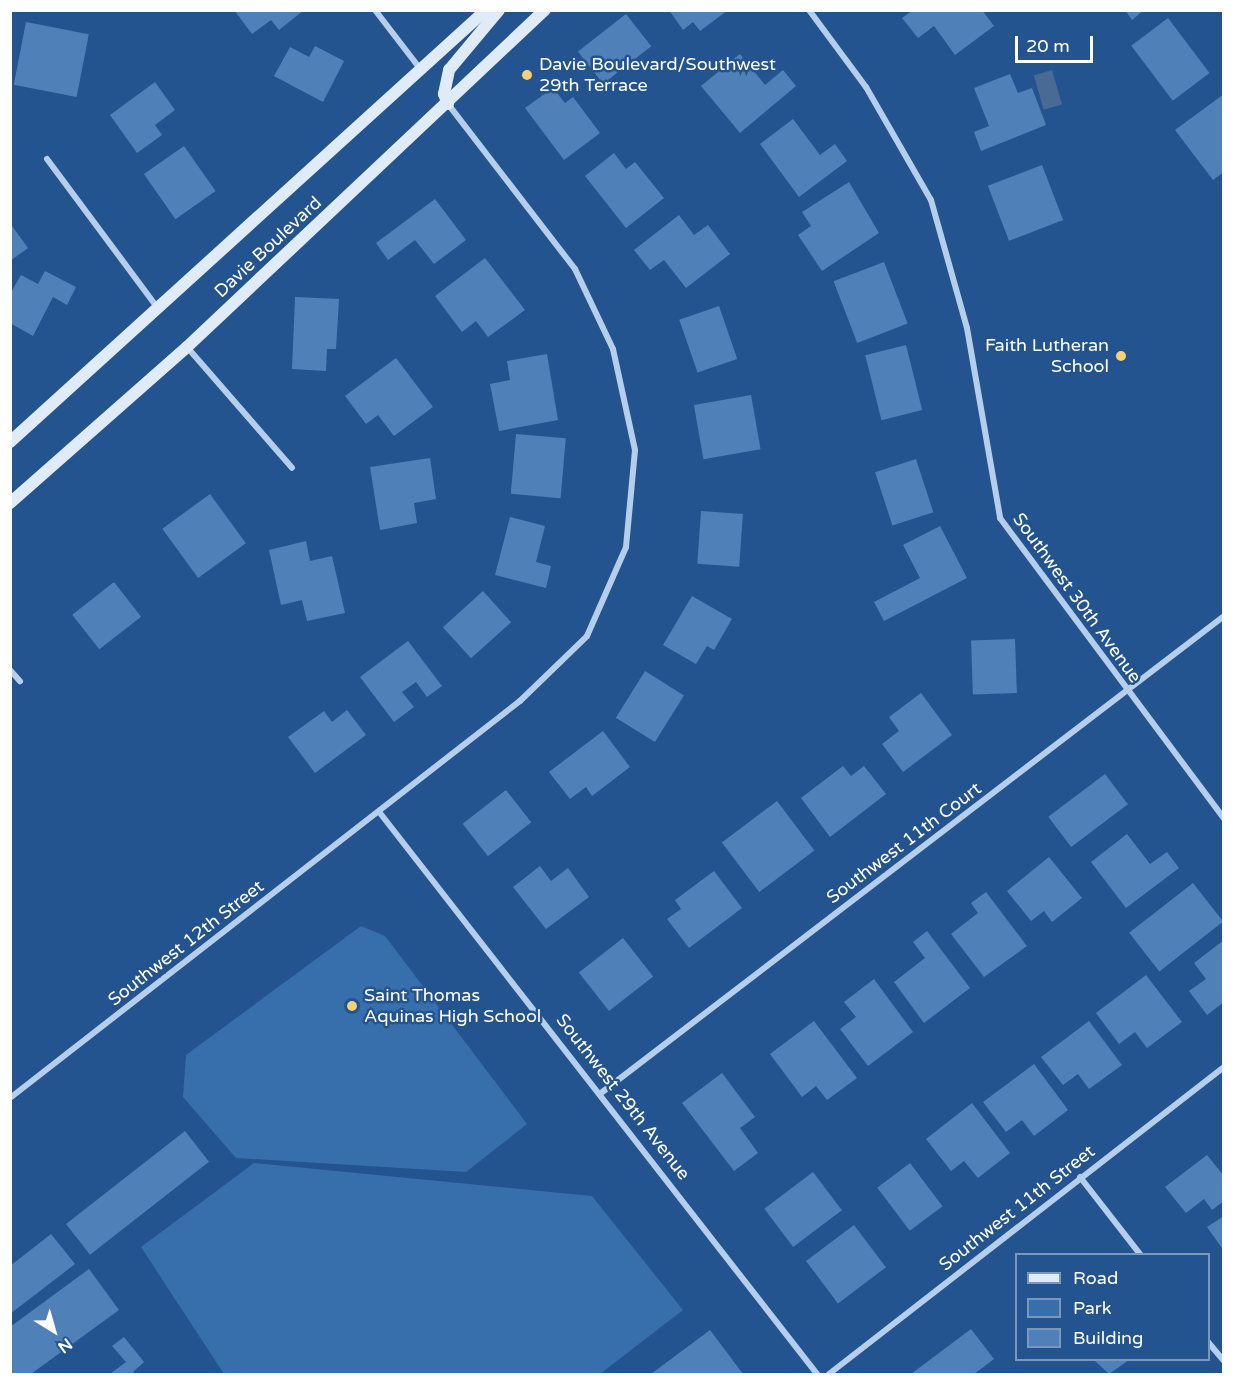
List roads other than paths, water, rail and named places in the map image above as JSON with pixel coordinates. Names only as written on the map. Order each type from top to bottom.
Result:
[{"type":"main road","name":"Davie Boulevard","points":[[10,442],[486,10]]},
{"type":"main road","points":[[448,104],[444,94],[449,70],[499,10]]},
{"type":"main road","name":"Davie Boulevard","points":[[10,503],[187,347],[448,104],[545,10]]},
{"type":"street","points":[[375,10],[421,70]]},
{"type":"street","name":"Southwest 30th Avenue","points":[[809,10],[866,87],[931,201],[968,328],[1000,518],[1126,693],[1224,819]]},
{"type":"street","name":"Southwest 12th Street","points":[[10,1098],[380,813],[520,701],[587,636],[626,547],[635,450],[613,349],[575,269],[448,104]]},
{"type":"street","points":[[47,159],[157,307]]},
{"type":"street","points":[[187,347],[292,468]]},
{"type":"street","name":"Southwest 11th Court","points":[[601,1093],[1224,616]]},
{"type":"street","points":[[10,670],[20,681]]},
{"type":"street","name":"Southwest 29th Avenue","points":[[380,813],[601,1093],[817,1374]]},
{"type":"street","name":"Southwest 11th Street","points":[[829,1374],[1224,1066]]},
{"type":"street","points":[[1080,1177],[1139,1253]]},
{"type":"street","points":[[1210,1343],[1224,1361]]},
{"type":"place","name":"Davie Boulevard/Southwest 29th Terrace","points":[[527,75]]},
{"type":"place","name":"Faith Lutheran School","points":[[1121,356]]},
{"type":"place","name":"Saint Thomas Aquinas High School","points":[[352,1006]]}]
